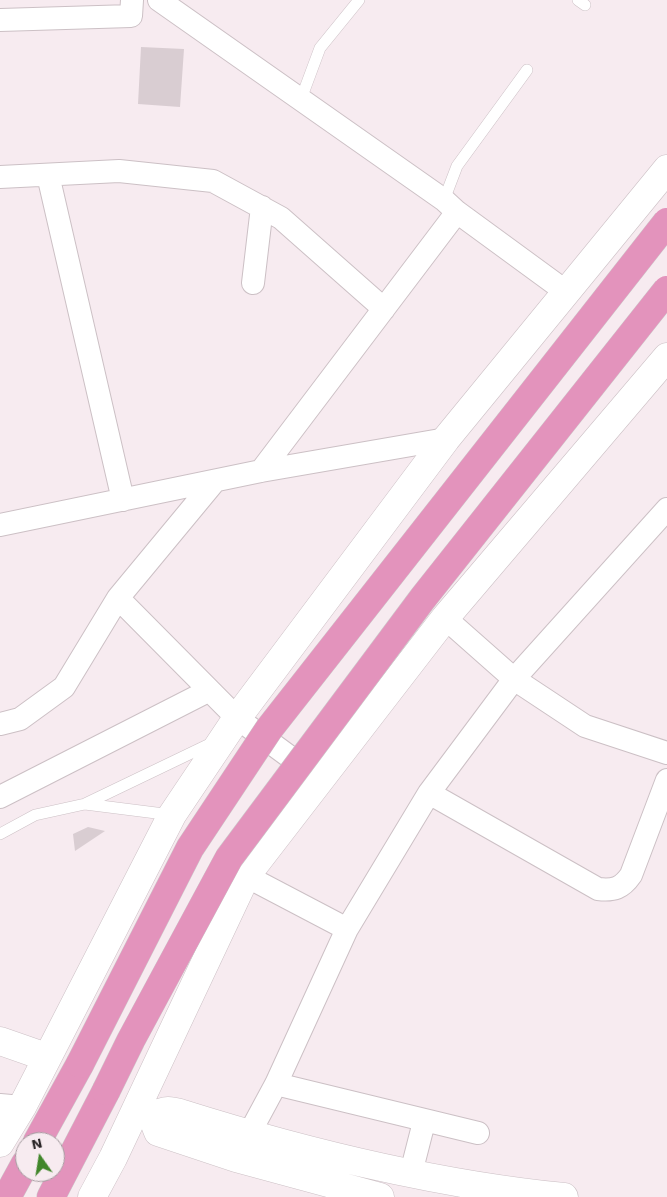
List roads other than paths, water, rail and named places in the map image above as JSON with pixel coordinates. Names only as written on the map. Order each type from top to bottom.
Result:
[{"type":"highway","points":[[43,1132],[80,1064],[190,848],[269,729],[667,222]]},
{"type":"highway","points":[[51,1197],[131,1040],[229,858],[423,598],[667,290]]},
{"type":"highway","points":[[7,1197],[15,1182]]},
{"type":"main road","points":[[0,1143],[11,1106],[46,1057],[172,815],[231,727],[446,439],[565,291],[667,169]]},
{"type":"main road","points":[[92,1197],[144,1111],[246,876],[446,618],[664,364]]},
{"type":"main road","points":[[0,1041],[46,1057]]},
{"type":"main road","points":[[144,1111],[167,1109],[249,1135],[411,1173],[524,1195],[564,1197]]},
{"type":"main road","points":[[144,1111],[158,1132],[236,1158],[380,1197]]},
{"type":"street","points":[[0,20],[131,16],[132,0]]},
{"type":"street","points":[[172,4],[565,291]]},
{"type":"street","points":[[0,177],[119,171],[213,180],[281,218],[384,309]]},
{"type":"street","points":[[48,175],[123,500]]},
{"type":"street","points":[[261,472],[384,309],[450,206]]},
{"type":"street","points":[[253,283],[262,207]]},
{"type":"street","points":[[0,525],[261,472],[446,439]]},
{"type":"street","points":[[0,724],[20,719],[64,687],[118,598],[214,482]]},
{"type":"street","points":[[236,1158],[276,1084],[348,929],[429,792],[514,679],[667,509]]},
{"type":"street","points":[[118,598],[208,691],[231,727],[320,779]]},
{"type":"street","points":[[446,618],[514,679],[585,726],[667,753]]},
{"type":"street","points":[[0,797],[208,691]]},
{"type":"street","points":[[429,792],[598,889],[610,890],[623,886],[631,875],[667,780]]},
{"type":"street","points":[[246,876],[348,929]]},
{"type":"street","points":[[276,1084],[424,1122],[478,1133]]},
{"type":"street","points":[[411,1173],[424,1122]]},
{"type":"lane","points":[[301,99],[320,48],[359,0]]},
{"type":"lane","points":[[450,206],[457,166],[527,70]]},
{"type":"lane","points":[[0,834],[35,815],[85,804],[231,727]]},
{"type":"lane","points":[[85,804],[172,815]]}]
